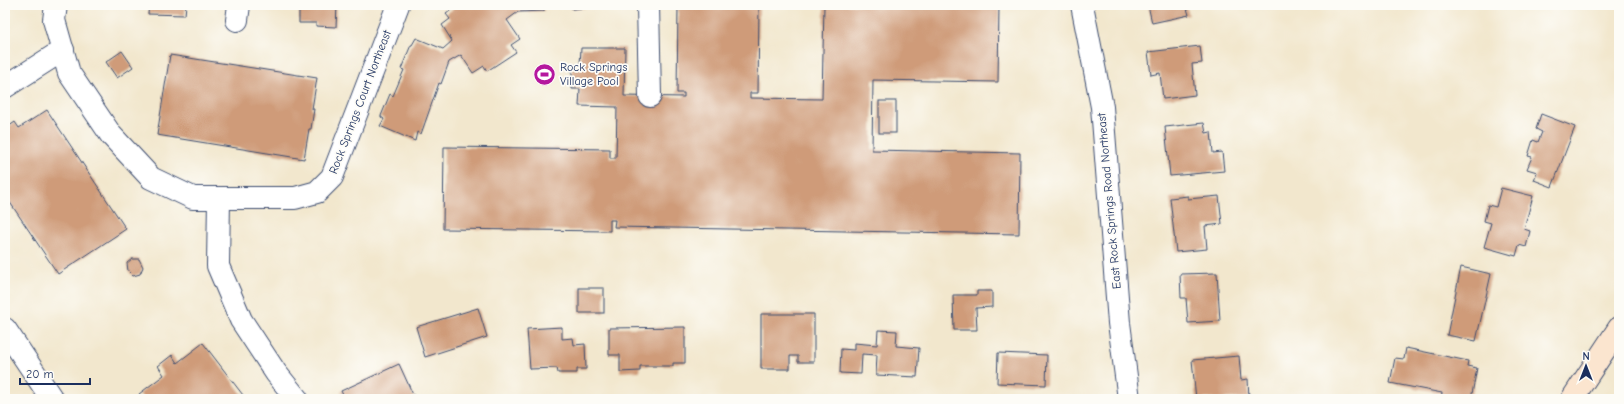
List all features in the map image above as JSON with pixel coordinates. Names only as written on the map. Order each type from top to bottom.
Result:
[{"type":"main road","points":[[1572,399],[1619,328]]},
{"type":"street","name":"Rock Springs Court Northeast","points":[[56,5],[54,20],[69,73],[111,135],[151,178],[193,198],[295,198],[316,192],[332,177],[398,5]]},
{"type":"street","points":[[648,5],[650,96]]},
{"type":"street","name":"East Rock Springs Road Northeast","points":[[1082,5],[1102,107],[1119,323],[1130,399]]},
{"type":"street","points":[[5,87],[63,50]]},
{"type":"street","points":[[219,198],[218,266],[241,320],[276,373],[297,399]]},
{"type":"street","points":[[5,329],[52,399]]},
{"type":"building","points":[[149,5],[186,5],[185,15],[148,14]]},
{"type":"building","points":[[299,5],[337,5],[336,27],[316,26],[316,23],[299,23]]},
{"type":"building","points":[[458,5],[557,6],[544,7],[544,11],[518,12],[507,20],[520,39],[511,45],[516,52],[487,71],[484,66],[473,73],[461,55],[449,62],[441,84],[439,83],[421,134],[417,132],[415,141],[380,126],[384,119],[381,116],[390,94],[393,96],[404,70],[401,69],[411,45],[416,38],[443,49],[452,41],[442,25],[450,19],[446,14]]},
{"type":"building","points":[[572,5],[599,5],[599,7],[572,9]]},
{"type":"building","points":[[678,5],[759,5],[758,93],[750,93],[750,98],[822,99],[824,5],[999,5],[998,82],[873,80],[872,150],[1020,153],[1019,234],[614,227],[615,220],[610,220],[610,231],[443,229],[444,147],[610,149],[610,158],[616,158],[617,107],[579,106],[580,89],[572,89],[572,65],[580,65],[581,48],[625,48],[624,96],[684,97],[684,93],[677,93]]},
{"type":"building","points":[[1148,5],[1186,5],[1189,15],[1152,23]]},
{"type":"building","points":[[1200,46],[1202,63],[1192,64],[1195,95],[1163,99],[1160,73],[1151,75],[1148,52]]},
{"type":"building","points":[[122,51],[133,67],[117,78],[106,62]]},
{"type":"building","points":[[170,55],[317,78],[312,109],[314,109],[311,129],[309,129],[304,159],[157,135]]},
{"type":"building","points":[[879,101],[896,101],[896,133],[879,133]]},
{"type":"building","points":[[47,110],[126,229],[58,274],[5,195],[5,129],[15,122],[19,128]]},
{"type":"building","points":[[1541,114],[1575,127],[1552,187],[1534,180],[1537,172],[1527,169],[1532,157],[1528,156],[1533,140],[1538,142],[1542,132],[1536,129]]},
{"type":"building","points":[[1204,123],[1206,133],[1211,132],[1213,153],[1222,152],[1224,171],[1170,176],[1165,127]]},
{"type":"building","points":[[1501,188],[1533,196],[1524,229],[1530,231],[1526,247],[1519,245],[1516,256],[1484,247],[1491,223],[1484,221],[1488,205],[1496,207]]},
{"type":"building","points":[[1188,196],[1188,199],[1219,196],[1222,224],[1205,226],[1207,249],[1176,252],[1170,198]]},
{"type":"building","points":[[132,259],[139,259],[143,267],[140,274],[133,276],[128,271],[127,263]]},
{"type":"building","points":[[1461,267],[1491,274],[1476,341],[1447,335]]},
{"type":"building","points":[[1217,273],[1220,321],[1188,323],[1186,298],[1181,298],[1180,274]]},
{"type":"building","points":[[579,288],[604,288],[604,313],[579,313]]},
{"type":"building","points":[[977,291],[992,291],[992,307],[976,308],[977,330],[954,330],[953,295],[977,295]]},
{"type":"building","points":[[478,308],[487,337],[425,357],[416,327]]},
{"type":"building","points":[[761,314],[814,314],[814,362],[798,362],[798,356],[790,356],[790,369],[761,369]]},
{"type":"building","points":[[562,327],[562,339],[573,338],[574,345],[585,344],[586,369],[577,369],[577,373],[558,373],[557,368],[530,369],[527,329]]},
{"type":"building","points":[[685,327],[685,363],[673,363],[673,366],[640,366],[640,371],[620,372],[620,355],[609,355],[609,328]]},
{"type":"building","points":[[878,330],[897,331],[896,346],[919,348],[917,377],[876,375],[877,355],[862,354],[861,374],[840,373],[841,349],[854,350],[854,343],[877,345]]},
{"type":"building","points":[[203,343],[246,399],[143,399],[139,394],[164,375],[158,366],[172,355],[177,363]]},
{"type":"building","points":[[1406,348],[1468,361],[1467,366],[1477,368],[1471,399],[1441,399],[1442,393],[1390,383],[1395,358],[1404,359]]},
{"type":"building","points":[[998,353],[1047,355],[1046,385],[997,383]]},
{"type":"building","points":[[1239,356],[1241,380],[1248,379],[1249,398],[1196,399],[1192,360]]},
{"type":"building","points":[[399,364],[415,399],[345,399],[341,391]]},
{"type":"place","name":"Rock Springs Village Pool","points":[[544,74]]}]
